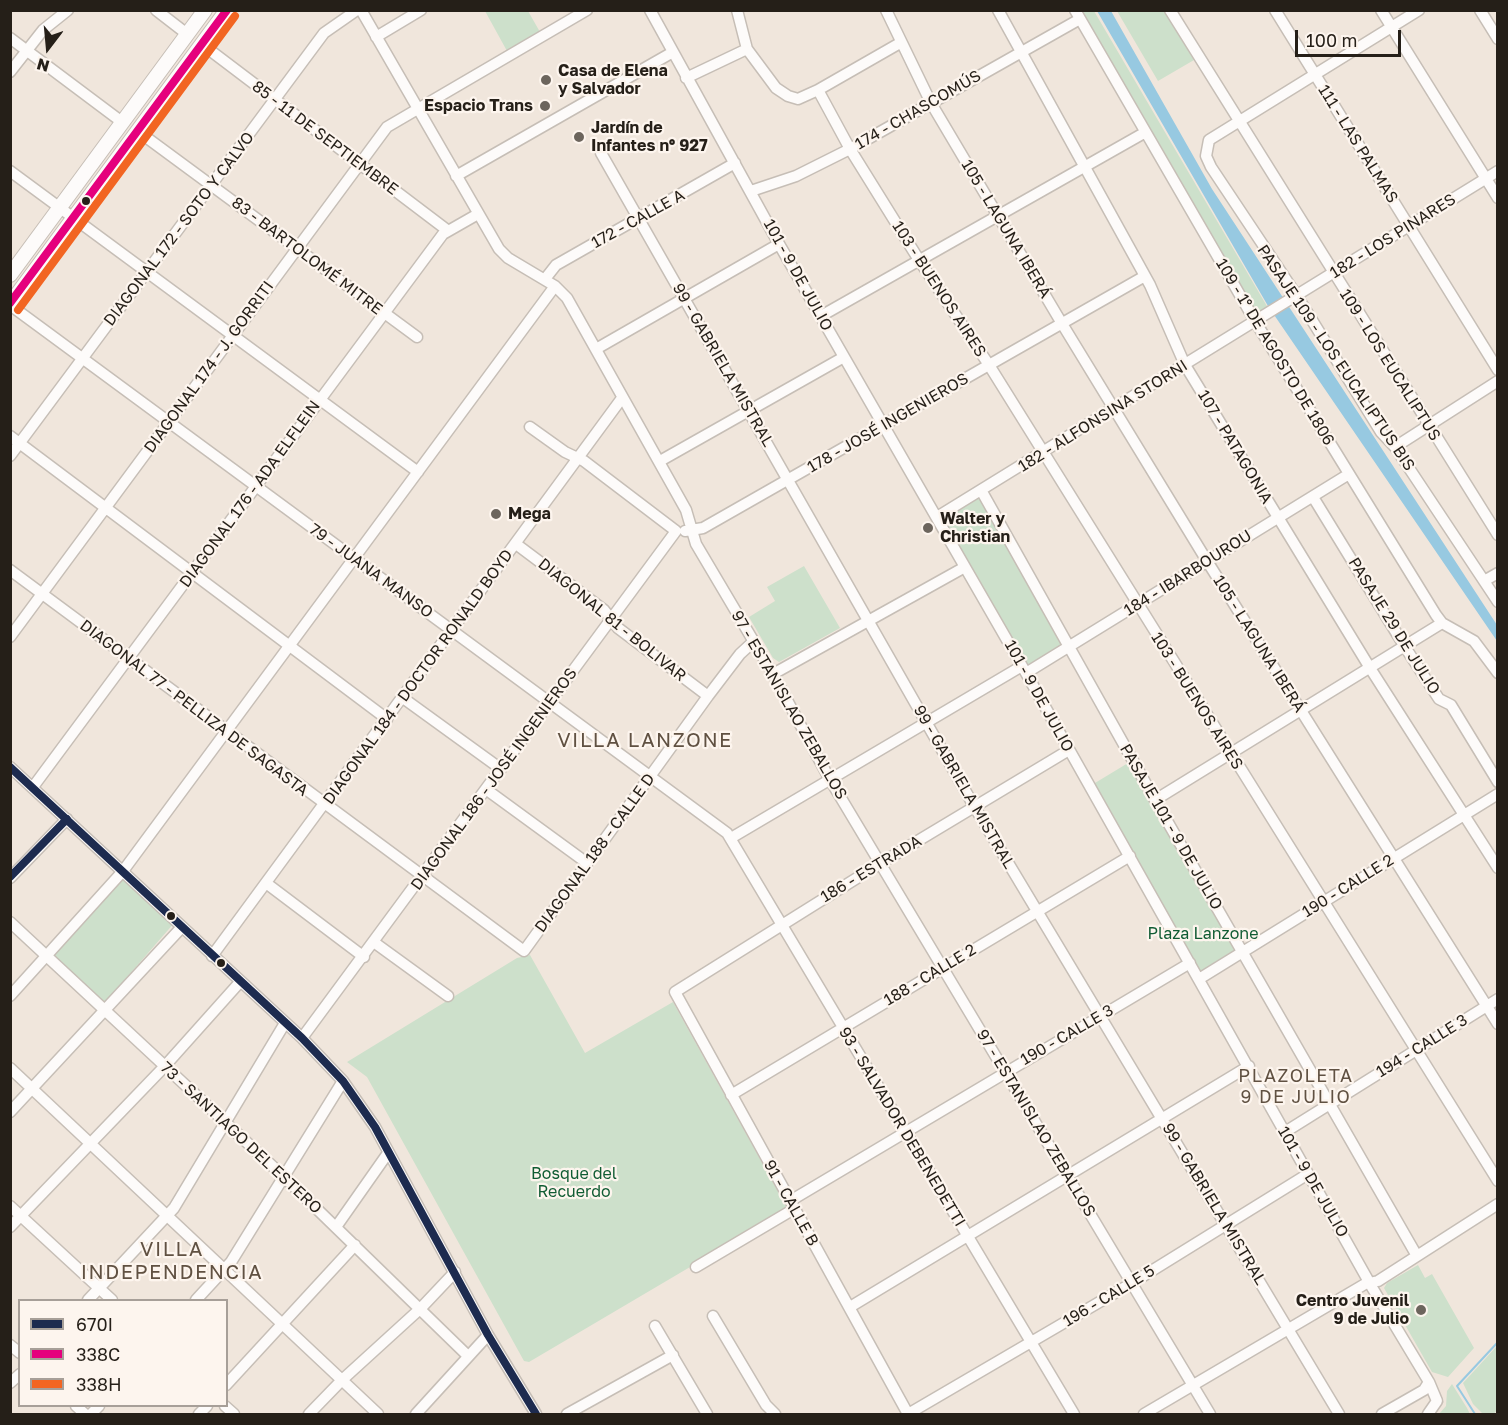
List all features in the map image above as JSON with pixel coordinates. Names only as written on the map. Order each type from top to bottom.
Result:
[{"type":"main road","points":[[10,275],[205,10]]},
{"type":"main road","points":[[10,304],[227,10]]},
{"type":"street","points":[[10,72],[44,30],[68,10]]},
{"type":"street","points":[[156,10],[188,34]]},
{"type":"street","name":"97 - ESTANISLAO ZEBALLOS","points":[[359,10],[503,255],[545,279],[567,298],[686,510],[696,544],[773,674],[830,778],[1210,1414]]},
{"type":"street","name":"DIAGONAL 172 - SOTO Y CALVO","points":[[10,456],[15,439],[83,358],[324,33],[359,10]]},
{"type":"street","points":[[376,37],[421,10]]},
{"type":"street","name":"DIAGONAL 174 - J. GORRITI","points":[[10,637],[387,127],[417,107],[587,10]]},
{"type":"street","name":"101 - 9 DE JULIO","points":[[650,10],[686,78],[752,191],[779,244],[1024,669],[1308,1174],[1429,1382]]},
{"type":"street","points":[[736,10],[747,48],[780,92],[798,99],[900,43]]},
{"type":"street","name":"105 - LAGUNA IBERÁ","points":[[886,10],[931,103],[1061,322],[1207,561],[1497,1024]]},
{"type":"street","name":"107 - PATAGONIA","points":[[999,10],[1145,276],[1185,365],[1370,668],[1497,868]]},
{"type":"street","name":"109 - LOS EUCALIPTUS","points":[[1170,10],[1238,123],[1497,535]]},
{"type":"street","name":"111 - LAS PALMAS","points":[[1275,10],[1497,370]]},
{"type":"street","points":[[1381,10],[1497,198]]},
{"type":"street","points":[[1238,123],[1419,10]]},
{"type":"street","points":[[1480,10],[1497,39]]},
{"type":"street","name":"174 - CHASCOMÚS","points":[[752,191],[796,176],[850,149],[1021,51],[1077,15]]},
{"type":"street","name":"109 - 1° DE AGOSTO DE 1806","points":[[1077,15],[1255,321],[1442,623],[1474,641],[1497,673]]},
{"type":"street","points":[[10,38],[122,122]]},
{"type":"street","name":"85 - 11 DE SEPTIEMBRE","points":[[203,45],[447,230]]},
{"type":"street","points":[[686,78],[747,48]]},
{"type":"street","points":[[456,176],[673,52]]},
{"type":"street","name":"103 - BUENOS AIRES","points":[[818,90],[850,149],[919,260],[989,365],[1230,754],[1417,1049],[1497,1181]]},
{"type":"street","name":"PASAJE 109 - LOS EUCALIPTUS BIS","points":[[1238,123],[1209,140],[1206,151],[1210,167],[1292,299],[1381,432],[1395,447],[1497,602]]},
{"type":"street","name":"83 - BARTOLOMÉ MITRE","points":[[139,132],[417,337]]},
{"type":"street","points":[[821,316],[1144,133]]},
{"type":"street","name":"99 - GABRIELA MISTRAL","points":[[601,153],[974,806],[1227,1224],[1338,1414]]},
{"type":"street","name":"172 - CALLE A","points":[[545,279],[556,265],[735,163]]},
{"type":"street","points":[[10,171],[418,472]]},
{"type":"street","name":"182 - LOS PINARES","points":[[1268,314],[1497,171]]},
{"type":"street","name":"DIAGONAL 176 - ADA ELFLEIN","points":[[33,787],[447,230],[478,214]]},
{"type":"street","points":[[596,349],[779,244]]},
{"type":"street","name":"178 - JOSÉ INGENIEROS","points":[[692,531],[703,528],[1145,276]]},
{"type":"street","points":[[10,996],[123,871],[555,286]]},
{"type":"street","name":"79 - JUANA MANSO","points":[[10,304],[255,487],[720,826],[731,838]]},
{"type":"street","name":"182 - ALFONSINA STORNI","points":[[937,518],[1268,314]]},
{"type":"street","points":[[660,461],[844,357]]},
{"type":"street","points":[[1395,447],[1497,381]]},
{"type":"street","name":"DIAGONAL 184 - DOCTOR RONALD BOYD","points":[[212,956],[622,398]]},
{"type":"street","points":[[530,427],[570,455],[579,458],[676,531],[692,531]]},
{"type":"street","points":[[15,439],[387,719]]},
{"type":"street","name":"184 - IBARBOUROU","points":[[731,838],[925,721],[1068,646],[1349,474]]},
{"type":"street","name":"PASAJE 101 - 9 DE JULIO","points":[[981,490],[1155,800],[1417,1256]]},
{"type":"street","name":"PASAJE 29 DE JULIO","points":[[1312,497],[1405,647],[1439,699],[1451,705],[1497,782]]},
{"type":"street","name":"DIAGONAL 186 - JOSÉ INGENIEROS","points":[[302,1038],[423,878],[549,702],[676,531]]},
{"type":"street","name":"DIAGONAL 81 - BOLIVAR","points":[[516,544],[604,610],[618,628],[708,696]]},
{"type":"street","points":[[773,674],[965,567]]},
{"type":"street","name":"DIAGONAL 77 - PELLIZA DE SAGASTA","points":[[10,570],[226,733],[524,951]]},
{"type":"street","points":[[1484,581],[1497,573]]},
{"type":"street","points":[[1155,800],[1442,623]]},
{"type":"street","name":"DIAGONAL 188 - CALLE D","points":[[524,951],[708,696],[740,654],[753,642]]},
{"type":"street","points":[[403,698],[501,770]]},
{"type":"street","name":"186 - ESTRADA","points":[[675,992],[974,806],[1070,750]]},
{"type":"street","points":[[10,767],[302,1038],[343,1081],[375,1127],[488,1335],[536,1414]]},
{"type":"street","points":[[487,790],[588,863]]},
{"type":"street","name":"190 - CALLE 2","points":[[1199,979],[1497,794]]},
{"type":"street","points":[[10,878],[67,819]]},
{"type":"street","name":"93 - SALVADOR DEBENEDETTI","points":[[731,838],[780,925],[1074,1414]]},
{"type":"street","name":"188 - CALLE 2","points":[[731,1095],[1130,856]]},
{"type":"street","points":[[266,883],[364,957]]},
{"type":"street","name":"73 - SANTIAGO DEL ESTERO","points":[[10,922],[356,1245],[468,1356]]},
{"type":"street","points":[[10,1112],[182,927]]},
{"type":"street","points":[[375,943],[448,996]]},
{"type":"street","name":"190 - CALLE 3","points":[[696,1268],[904,1131],[1190,963]]},
{"type":"street","points":[[10,1227],[164,1066],[240,982]]},
{"type":"street","name":"91 - CALLE B","points":[[675,992],[908,1414]]},
{"type":"street","name":"194 - CALLE 3","points":[[1285,1132],[1497,999]]},
{"type":"street","points":[[89,1299],[168,1216],[285,1023]]},
{"type":"street","points":[[849,1307],[1068,1178],[1248,1066]]},
{"type":"street","points":[[10,1068],[378,1414]]},
{"type":"street","points":[[197,1299],[224,1271],[343,1081]]},
{"type":"street","points":[[336,1227],[388,1154]]},
{"type":"street","name":"196 - CALLE 5","points":[[908,1414],[1132,1283],[1308,1174]]},
{"type":"street","points":[[1144,1414],[1370,1282],[1378,1281],[1497,1204]]},
{"type":"street","points":[[10,1206],[111,1299]]},
{"type":"street","points":[[228,1382],[356,1245]]},
{"type":"street","points":[[309,1414],[342,1380],[421,1308],[455,1272]]},
{"type":"street","points":[[713,1316],[766,1406],[775,1414]]},
{"type":"street","points":[[655,1326],[707,1414]]},
{"type":"street","points":[[416,1414],[488,1335]]},
{"type":"street","points":[[567,1414],[673,1355]]},
{"type":"street","points":[[1382,1414],[1424,1390],[1429,1382]]},
{"type":"street","points":[[1428,1414],[1437,1401],[1429,1382]]},
{"type":"green space","points":[[485,11],[528,11],[540,32],[507,51]]},
{"type":"green space","points":[[1082,11],[1094,11],[1268,308],[1260,313],[1255,312]]},
{"type":"green space","points":[[1117,11],[1165,11],[1194,60],[1158,81]]},
{"type":"green space","points":[[980,497],[1063,644],[1026,666],[944,520]]},
{"type":"green space","points":[[804,566],[840,628],[779,662],[773,658],[749,617],[775,601],[767,587]]},
{"type":"green space","name":"Plaza Lanzone","points":[[1133,760],[1242,952],[1199,979],[1090,786]]},
{"type":"green space","points":[[124,875],[175,922],[102,1006],[50,957]]},
{"type":"green space","name":"Bosque del Recuerdo","points":[[530,955],[585,1053],[673,1002],[786,1206],[785,1211],[529,1362],[524,1361],[367,1077],[347,1062],[517,958]]},
{"type":"green space","points":[[1418,1265],[1425,1278],[1432,1274],[1474,1348],[1448,1377],[1432,1372],[1384,1288],[1387,1283]]},
{"type":"green space","points":[[1497,1346],[1497,1410],[1494,1414],[1483,1414],[1473,1404],[1463,1383]]},
{"type":"green space","points":[[1452,1384],[1470,1414],[1439,1414],[1446,1406],[1447,1391]]},
{"type":"water","points":[[1097,11],[1111,11],[1212,189],[1497,625],[1497,641],[1268,306]]},
{"type":"waterway","points":[[1475,1414],[1457,1386],[1498,1342]]},
{"type":"transit line","name":"338C","points":[[10,303],[227,10]]},
{"type":"transit line","name":"338H","points":[[18,310],[235,16]]},
{"type":"transit line","name":"670I","points":[[10,767],[302,1038],[343,1081],[375,1127],[488,1335],[536,1414]]},
{"type":"transit line","name":"670I","points":[[10,877],[67,819]]},
{"type":"place","name":"Casa de Elena y Salvador","points":[[546,80]]},
{"type":"place","name":"Espacio Trans","points":[[545,106]]},
{"type":"place","name":"Jardín de Infantes nº 927","points":[[579,137]]},
{"type":"place","name":"Mega","points":[[496,514]]},
{"type":"place","name":"Walter y Christian","points":[[928,528]]},
{"type":"place","name":"Centro Juvenil 9 de Julio","points":[[1421,1310]]},
{"type":"district","name":"VILLA LANZONE","points":[[645,741]]},
{"type":"district","name":"PLAZOLETA 9 DE JULIO","points":[[1296,1086]]},
{"type":"district","name":"VILLA INDEPENDENCIA","points":[[172,1262]]}]
